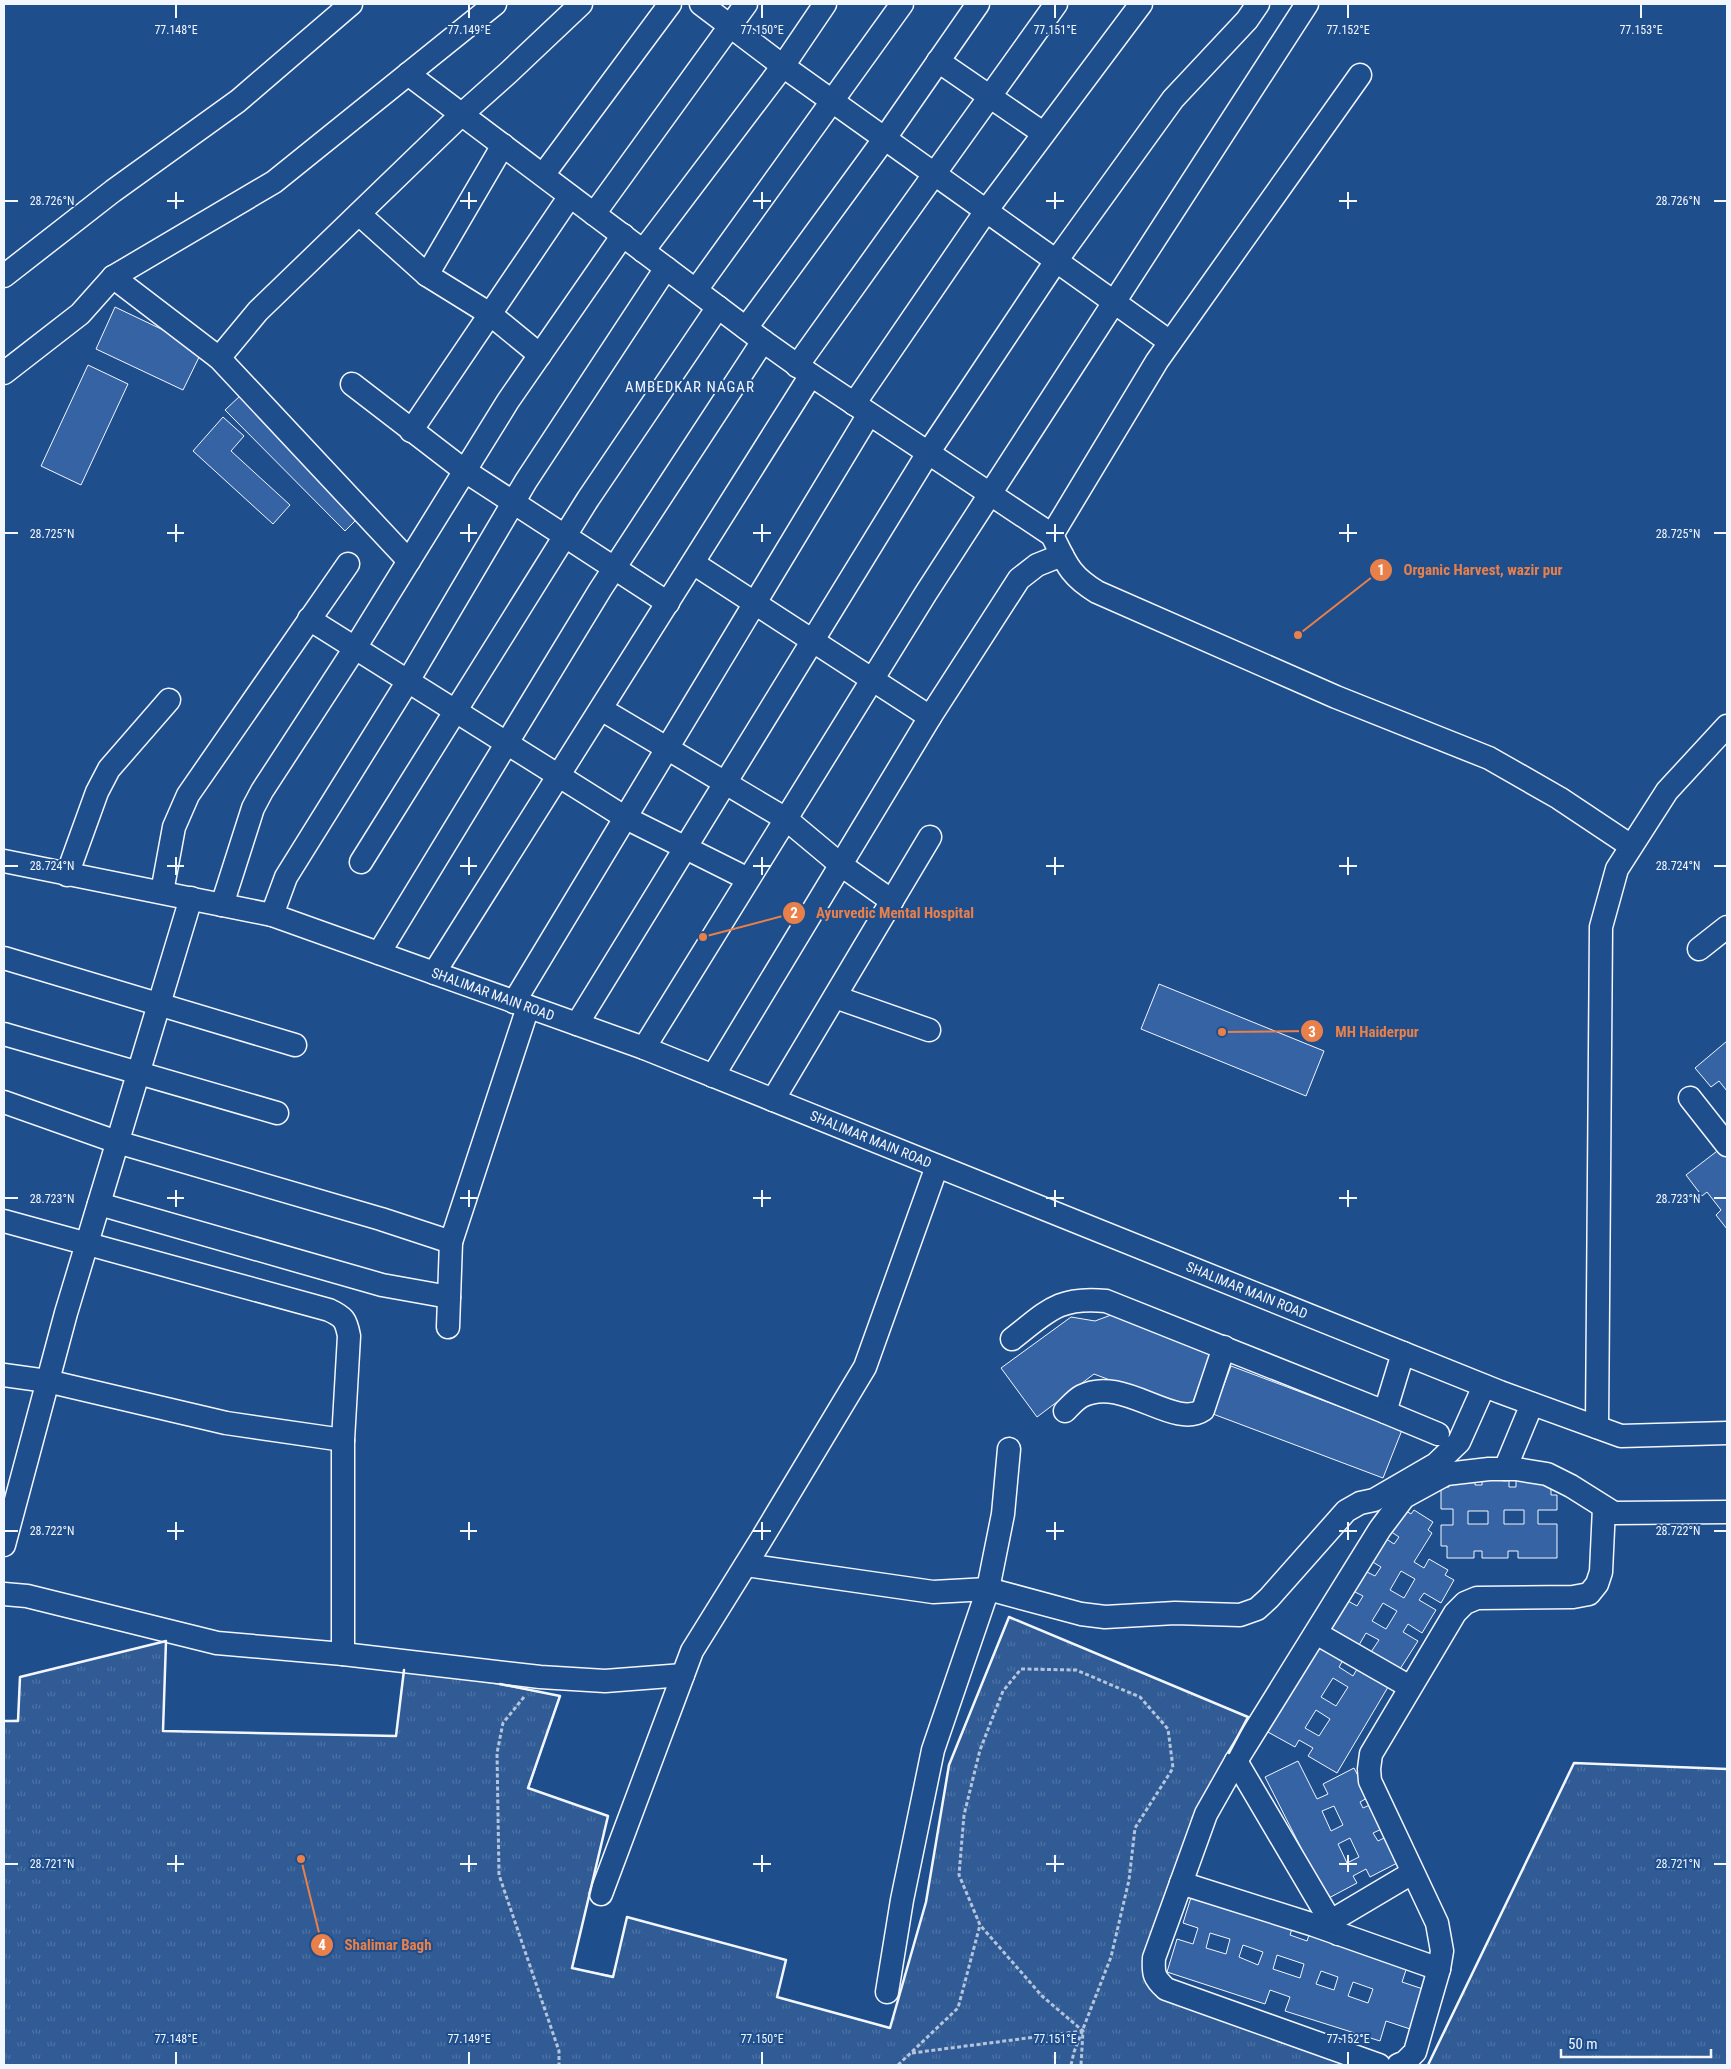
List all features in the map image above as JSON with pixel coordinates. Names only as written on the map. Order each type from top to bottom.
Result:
[{"type":"street","points":[[4,276],[113,191],[238,100],[351,4]]},
{"type":"street","points":[[4,373],[80,314],[113,278],[274,182],[495,4]]},
{"type":"street","points":[[219,358],[258,311],[462,114],[581,4]]},
{"type":"street","points":[[543,175],[670,4]]},
{"type":"street","points":[[701,4],[783,66],[1170,342]]},
{"type":"street","points":[[594,214],[746,4]]},
{"type":"street","points":[[643,250],[783,66],[825,4]]},
{"type":"street","points":[[696,290],[902,4]]},
{"type":"street","points":[[379,953],[614,568],[754,334],[885,138],[978,4]]},
{"type":"street","points":[[434,973],[693,563],[804,370],[935,174],[1056,4]]},
{"type":"street","points":[[448,1327],[451,1242],[521,1004],[626,818],[755,604],[862,409],[986,211],[1141,4]]},
{"type":"street","points":[[578,1024],[928,453],[1056,261],[1173,99],[1247,20],[1258,4]]},
{"type":"street","points":[[644,1048],[872,680],[990,494],[1307,4]]},
{"type":"street","points":[[938,61],[1043,133]]},
{"type":"street","points":[[408,74],[804,370],[1052,534],[1062,555],[1079,581],[1097,592],[1336,696],[1489,758],[1559,798],[1631,846]]},
{"type":"street","points":[[1052,534],[1157,361],[1360,75]]},
{"type":"street","points":[[427,275],[503,145]]},
{"type":"street","points":[[411,431],[570,196]]},
{"type":"street","points":[[359,214],[427,275],[490,314],[540,355]]},
{"type":"street","points":[[222,905],[253,808],[409,562],[508,401],[623,235]]},
{"type":"street","points":[[272,915],[286,877],[408,681],[514,503],[666,268]]},
{"type":"street","points":[[113,278],[219,358],[409,562]]},
{"type":"street","points":[[361,862],[565,536],[652,403],[718,307]]},
{"type":"street","points":[[352,384],[465,471],[668,603]]},
{"type":"street","points":[[713,1076],[930,718],[1019,580],[1036,565],[1062,555]]},
{"type":"street","points":[[693,563],[930,718]]},
{"type":"street","points":[[162,892],[174,827],[188,795],[348,564]]},
{"type":"street","points":[[309,619],[626,818],[748,879]]},
{"type":"street","points":[[67,875],[97,792],[109,769],[169,700]]},
{"type":"street","points":[[601,709],[786,819],[841,865],[892,901]]},
{"type":"street","points":[[1597,1427],[1601,927],[1617,869],[1631,846],[1666,791],[1727,726]]},
{"type":"street","points":[[773,1100],[930,837]]},
{"type":"street","name":"SHALIMAR MAIN ROAD","points":[[4,861],[272,915],[379,953],[644,1048],[1484,1386],[1620,1436],[1727,1433]]},
{"type":"street","points":[[4,1545],[47,1381],[191,898]]},
{"type":"street","points":[[1699,949],[1727,927]]},
{"type":"street","points":[[4,958],[295,1045]]},
{"type":"street","points":[[835,998],[929,1030]]},
{"type":"street","points":[[4,1034],[277,1113]]},
{"type":"street","points":[[1690,1098],[1727,1145]]},
{"type":"street","points":[[4,1102],[118,1142],[381,1219],[451,1242]]},
{"type":"street","points":[[601,1894],[692,1651],[865,1367],[937,1166]]},
{"type":"street","points":[[99,1204],[382,1285],[449,1297]]},
{"type":"street","points":[[4,1222],[328,1310],[338,1314],[346,1321],[349,1336],[343,1440],[343,1654]]},
{"type":"street","points":[[1012,1339],[1052,1308],[1071,1300],[1106,1301],[1438,1434]]},
{"type":"street","points":[[1065,1411],[1081,1396],[1103,1390],[1119,1392],[1179,1414],[1196,1414],[1203,1410],[1224,1347]]},
{"type":"street","points":[[1384,1412],[1403,1353]]},
{"type":"street","points":[[4,1375],[47,1381],[226,1423],[343,1440]]},
{"type":"street","points":[[746,1565],[933,1592],[988,1589],[1081,1614],[1105,1617],[1175,1613],[1240,1615],[1257,1609],[1346,1511],[1360,1503],[1374,1500],[1436,1464],[1459,1442],[1484,1386]]},
{"type":"street","points":[[1505,1469],[1532,1404]]},
{"type":"street","points":[[887,1992],[902,1900],[933,1750],[988,1589],[1002,1514],[1009,1449]]},
{"type":"street","points":[[1379,2065],[1166,1989],[1156,1980],[1153,1970],[1154,1958],[1206,1814],[1236,1761],[1380,1529],[1404,1497],[1446,1474],[1490,1469],[1547,1474],[1571,1486],[1614,1513],[1727,1512]]},
{"type":"street","points":[[1398,2065],[1405,2062],[1415,2052],[1439,1969],[1442,1951],[1437,1923],[1370,1781],[1371,1754],[1455,1613],[1464,1603],[1477,1598],[1573,1597],[1589,1594],[1597,1584],[1602,1572],[1604,1508]]},
{"type":"street","points":[[4,1594],[27,1596],[218,1643],[343,1654],[481,1672],[550,1678],[605,1681],[683,1675]]},
{"type":"street","points":[[1316,1633],[1410,1687]]},
{"type":"street","points":[[1236,1761],[1335,1928]]},
{"type":"street","points":[[1335,1928],[1412,1873]]},
{"type":"street","points":[[1181,1884],[1335,1928],[1439,1969]]},
{"type":"path","points":[[1071,2065],[1111,1957],[1129,1880],[1135,1828],[1173,1768],[1168,1729],[1140,1697],[1076,1670],[1021,1669],[1002,1691],[980,1750],[964,1815],[958,1875],[980,1925],[1042,1996],[1083,2031]]},
{"type":"path","points":[[524,1696],[503,1723],[497,1753],[496,1812],[499,1875],[559,2051],[560,2065]]},
{"type":"path","points":[[898,2065],[958,2008],[980,1925]]},
{"type":"path","points":[[912,2053],[1083,2031]]},
{"type":"path","points":[[1081,2065],[1083,2031]]},
{"type":"green space","points":[[1009,1617],[1248,1717],[1201,1805],[1143,1971],[1353,2065],[4,2065],[4,1721],[18,1720],[20,1677],[166,1641],[163,1731],[396,1736],[404,1667],[560,1696],[529,1788],[608,1816],[572,1968],[613,1976],[627,1917],[786,1960],[777,1997],[890,2028],[926,1902],[949,1765]]},
{"type":"green space","points":[[1574,1763],[1727,1769],[1727,2065],[1428,2065]]},
{"type":"building","points":[[115,307],[203,349],[183,390],[96,349]]},
{"type":"building","points":[[88,365],[128,384],[81,485],[41,466]]},
{"type":"building","points":[[241,395],[360,516],[345,531],[225,410]]},
{"type":"building","points":[[223,417],[244,436],[231,451],[290,505],[273,524],[193,451]]},
{"type":"building","points":[[1159,984],[1324,1051],[1306,1096],[1141,1029]]},
{"type":"building","points":[[1727,1041],[1727,1091],[1719,1081],[1711,1087],[1695,1068]]},
{"type":"building","points":[[1725,1145],[1727,1149],[1727,1229],[1716,1215],[1721,1210],[1707,1192],[1702,1196],[1686,1175]]},
{"type":"building","points":[[1111,1315],[1211,1353],[1190,1410],[1094,1374],[1037,1417],[1001,1368],[1071,1317],[1095,1321]]},
{"type":"building","points":[[1231,1366],[1402,1430],[1383,1478],[1213,1414]]},
{"type":"building","points":[[1449,1477],[1475,1477],[1475,1485],[1482,1485],[1482,1477],[1509,1477],[1509,1487],[1516,1487],[1516,1477],[1551,1486],[1551,1495],[1557,1495],[1557,1510],[1538,1510],[1538,1524],[1557,1524],[1557,1558],[1518,1558],[1518,1551],[1508,1551],[1508,1558],[1482,1558],[1482,1551],[1474,1551],[1474,1558],[1447,1558],[1447,1546],[1441,1546],[1441,1525],[1453,1525],[1453,1509],[1441,1509],[1441,1487],[1449,1487]],"holes":[[[1504,1510],[1524,1510],[1524,1524],[1504,1524]],[[1468,1511],[1488,1511],[1488,1524],[1468,1524]]]},
{"type":"building","points":[[1403,1509],[1411,1514],[1414,1510],[1433,1522],[1428,1530],[1432,1533],[1414,1562],[1424,1568],[1429,1559],[1448,1570],[1445,1575],[1454,1580],[1441,1603],[1424,1593],[1419,1600],[1436,1610],[1422,1633],[1408,1624],[1403,1632],[1418,1641],[1400,1669],[1371,1652],[1379,1640],[1366,1633],[1359,1645],[1331,1628],[1348,1601],[1357,1606],[1363,1596],[1353,1591],[1365,1571],[1375,1576],[1381,1567],[1371,1561],[1385,1538],[1394,1544],[1399,1537],[1390,1531]],"holes":[[[1401,1571],[1415,1579],[1404,1598],[1390,1590]],[[1383,1603],[1397,1611],[1386,1629],[1372,1621]]]},
{"type":"building","points":[[1320,1640],[1346,1655],[1339,1667],[1353,1676],[1360,1664],[1391,1682],[1337,1773],[1308,1756],[1313,1748],[1299,1740],[1295,1747],[1266,1731]],"holes":[[[1333,1678],[1348,1687],[1336,1706],[1321,1697]],[[1316,1710],[1330,1719],[1319,1736],[1305,1728]]]},
{"type":"building","points":[[1298,1761],[1317,1799],[1328,1794],[1323,1784],[1354,1768],[1369,1797],[1360,1802],[1363,1808],[1372,1804],[1384,1828],[1373,1833],[1378,1841],[1388,1836],[1401,1861],[1370,1877],[1366,1869],[1353,1876],[1357,1883],[1327,1899],[1265,1777]],"holes":[[[1334,1806],[1343,1825],[1331,1831],[1322,1811]],[[1350,1838],[1359,1857],[1347,1863],[1338,1844]]]},
{"type":"building","points":[[1193,1891],[1294,1923],[1290,1935],[1307,1941],[1311,1929],[1409,1961],[1402,1982],[1429,1991],[1416,2031],[1386,2021],[1380,2041],[1285,2011],[1290,1997],[1270,1990],[1265,2004],[1167,1972],[1177,1939],[1193,1944],[1198,1928],[1183,1923]],"holes":[[[1210,1933],[1230,1939],[1226,1954],[1206,1948]],[[1243,1945],[1263,1952],[1258,1965],[1239,1957]],[[1277,1955],[1304,1964],[1300,1978],[1273,1969]],[[1321,1971],[1338,1977],[1334,1990],[1316,1984]],[[1353,1982],[1373,1989],[1368,2003],[1348,1996]]]},
{"type":"wall","points":[[500,1684],[560,1696],[528,1788],[608,1816],[572,1968],[613,1977],[627,1917],[786,1960],[777,1997],[890,2028],[926,1902],[949,1765],[1009,1617],[1248,1717],[1229,1753]]},
{"type":"wall","points":[[4,1721],[18,1721],[20,1677],[166,1641],[163,1731],[396,1736],[404,1670]]},
{"type":"wall","points":[[1428,2065],[1574,1763],[1727,1769]]},
{"type":"place","name":"Organic Harvest, wazir pur","points":[[1298,635]]},
{"type":"place","name":"Ayurvedic Mental Hospital","points":[[703,937]]},
{"type":"place","name":"MH Haiderpur","points":[[1222,1032]]},
{"type":"place","name":"Shalimar Bagh","points":[[301,1859]]},
{"type":"district","name":"AMBEDKAR NAGAR","points":[[690,387]]}]
